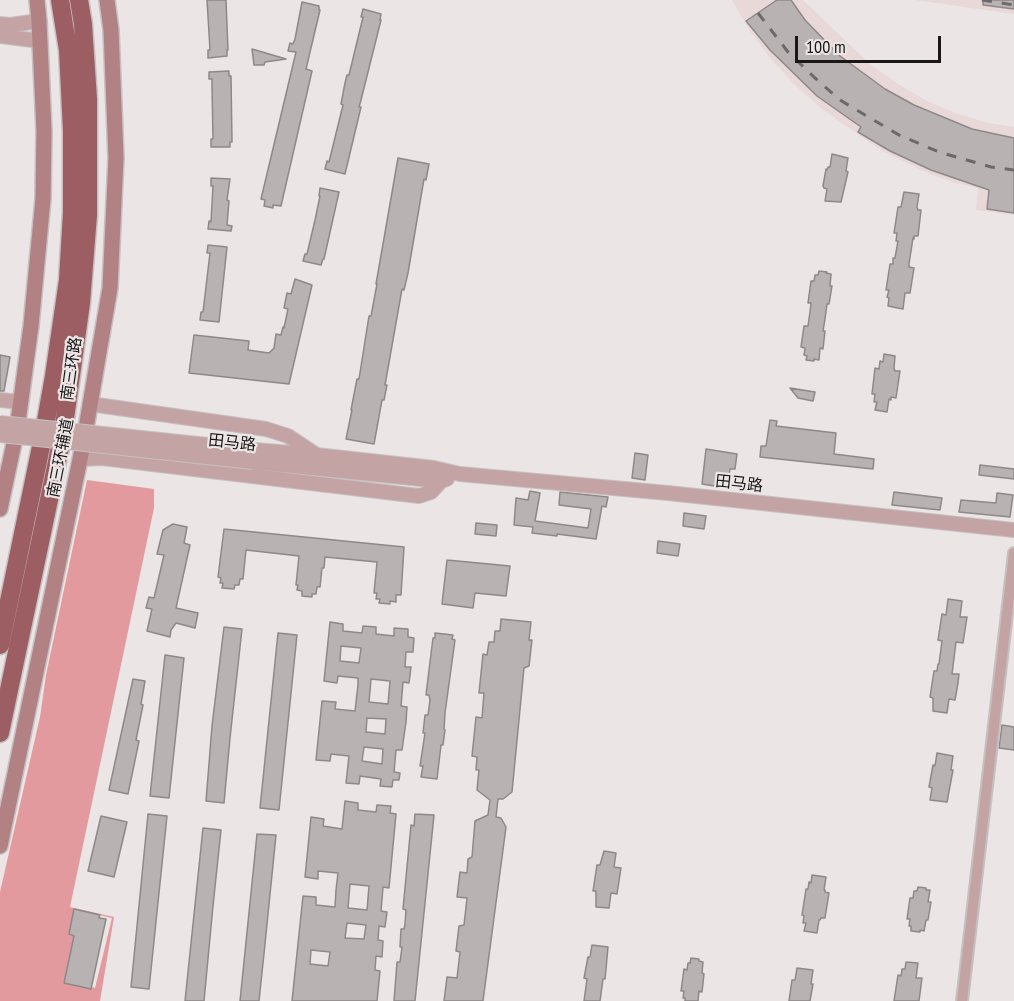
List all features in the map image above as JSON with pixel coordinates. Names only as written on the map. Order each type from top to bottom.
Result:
[{"type":"highway","name":"南三环路","points":[[0,733],[63,433],[81,303],[88,215],[80,131],[60,0]]},
{"type":"highway","name":"南三环路","points":[[0,645],[44,432],[68,280],[80,131],[88,99],[83,24],[79,0]]},
{"type":"main road","points":[[0,509],[6,453],[21,402],[43,199],[44,131],[37,0]]},
{"type":"main road","name":"南三环辅道","points":[[0,846],[80,459],[110,288],[116,158],[111,30],[107,0]]},
{"type":"street","points":[[0,24],[39,21]]},
{"type":"street","points":[[0,36],[40,41]]},
{"type":"street","points":[[0,400],[21,402]]},
{"type":"street","points":[[90,404],[266,429],[288,436],[316,455]]},
{"type":"street","name":"田马路","points":[[0,423],[441,481],[460,474]]},
{"type":"street","name":"田马路","points":[[0,435],[254,456],[316,455],[434,468],[460,474],[668,493],[1014,530]]},
{"type":"street","points":[[80,459],[102,458],[419,496],[431,492],[441,481]]},
{"type":"street","points":[[962,1001],[1014,553]]},
{"type":"shaded area","points":[[732,0],[803,0],[870,64],[898,84],[927,101],[958,114],[988,123],[1014,127],[1014,215],[976,210],[978,188],[930,174],[882,151],[822,109],[770,58],[750,31]]},
{"type":"shaded area","points":[[915,0],[1014,0],[1014,14]]},
{"type":"shaded area","points":[[87,480],[154,489],[154,508],[70,907],[114,917],[100,1001],[0,1001],[0,892],[40,717],[46,675]],"holes":[[[74,909],[112,918],[95,988],[64,983],[74,936],[69,935]]]},
{"type":"building","points":[[207,0],[226,0],[227,56],[208,58],[208,50],[210,50]]},
{"type":"building","points":[[777,0],[791,0],[805,20],[840,56],[885,89],[914,105],[972,129],[1014,138],[1014,213],[987,209],[989,190],[931,170],[890,151],[858,132],[861,127],[817,96],[770,50],[746,21]]},
{"type":"building","points":[[983,0],[1014,0],[1014,9],[983,5]]},
{"type":"building","points":[[302,2],[319,6],[320,10],[306,69],[312,71],[281,206],[273,205],[273,208],[264,206],[265,200],[261,199],[296,52],[288,51],[290,43],[293,44],[295,39]]},
{"type":"building","points":[[363,9],[381,14],[381,20],[345,174],[325,169],[327,161],[329,162],[343,105],[341,104],[345,83],[349,75]]},
{"type":"building","points":[[252,49],[286,59],[265,62],[264,65],[254,65]]},
{"type":"building","points":[[229,71],[232,142],[230,142],[230,147],[211,147],[211,139],[213,139],[212,79],[209,79],[209,72]]},
{"type":"building","points":[[832,154],[848,158],[846,171],[848,172],[841,202],[825,201],[827,189],[823,186]]},
{"type":"building","points":[[398,158],[429,164],[426,180],[424,179],[408,273],[404,290],[402,289],[385,385],[387,385],[374,444],[346,439],[377,284]]},
{"type":"building","points":[[211,178],[230,179],[227,225],[232,226],[231,231],[208,229],[209,221],[211,222],[213,186],[211,186]]},
{"type":"building","points":[[320,188],[339,192],[321,265],[303,261],[307,254],[315,220]]},
{"type":"building","points":[[904,192],[919,194],[917,207],[921,210],[918,236],[913,238],[909,264],[909,267],[914,268],[910,293],[905,293],[903,309],[888,306],[889,290],[886,290],[890,264],[893,264],[898,241],[896,241],[897,233],[894,233],[898,207],[901,207]]},
{"type":"building","points":[[208,245],[227,247],[219,322],[200,320],[210,253],[207,253]]},
{"type":"building","points":[[819,271],[831,274],[830,286],[832,286],[823,331],[825,331],[823,349],[820,348],[819,360],[814,359],[814,361],[806,360],[805,348],[801,347],[804,326],[808,326],[811,281],[814,281]]},
{"type":"building","points":[[295,279],[312,285],[289,384],[189,373],[194,335],[249,341],[248,350],[269,353],[274,348],[276,334],[281,335],[284,328],[288,309],[284,308],[287,293],[291,294]]},
{"type":"building","points":[[884,354],[895,356],[895,371],[900,371],[896,398],[889,399],[887,412],[875,410],[877,402],[874,402],[875,394],[872,394],[875,368],[879,369]]},
{"type":"building","points":[[0,355],[10,357],[4,391],[0,391]]},
{"type":"building","points":[[790,388],[815,392],[813,401],[798,398]]},
{"type":"building","points":[[770,420],[777,421],[776,426],[836,433],[834,454],[874,459],[873,469],[760,457],[761,446],[766,446]]},
{"type":"building","points":[[706,449],[737,454],[735,469],[730,469],[727,488],[702,484]]},
{"type":"building","points":[[635,453],[648,455],[645,480],[632,478]]},
{"type":"building","points":[[980,465],[1014,469],[1014,479],[979,475]]},
{"type":"building","points":[[530,491],[540,493],[535,521],[588,528],[591,509],[559,505],[560,492],[608,497],[606,507],[602,506],[596,539],[532,533],[533,527],[514,525],[516,498],[528,500]]},
{"type":"building","points":[[894,492],[942,498],[940,510],[892,505]]},
{"type":"building","points":[[997,493],[1013,495],[1010,517],[959,512],[961,500],[996,503]]},
{"type":"building","points":[[684,513],[706,516],[704,529],[683,526]]},
{"type":"building","points":[[476,523],[497,525],[496,536],[475,534]]},
{"type":"building","points":[[173,524],[187,527],[184,543],[190,545],[176,608],[198,613],[195,628],[176,623],[171,630],[170,637],[147,631],[152,609],[146,608],[149,597],[154,598],[164,555],[157,554],[163,530]]},
{"type":"building","points":[[224,529],[404,547],[401,595],[396,595],[396,602],[390,601],[390,604],[379,603],[380,599],[376,599],[377,593],[374,593],[377,562],[325,557],[320,587],[317,587],[316,594],[312,594],[312,597],[302,596],[302,591],[297,590],[298,585],[296,585],[299,556],[246,550],[243,579],[240,579],[239,585],[235,585],[234,589],[222,588],[223,583],[220,583],[221,578],[218,577]]},
{"type":"building","points":[[658,541],[680,544],[678,556],[657,553]]},
{"type":"building","points":[[447,560],[510,566],[506,596],[475,593],[473,608],[442,604]]},
{"type":"building","points":[[948,599],[962,601],[960,617],[967,617],[963,643],[956,642],[952,674],[959,674],[958,683],[955,700],[949,699],[947,713],[933,711],[933,698],[930,697],[934,671],[937,671],[939,664],[942,641],[938,640],[942,614],[946,615]]},
{"type":"building","points":[[501,619],[531,622],[529,640],[532,640],[529,666],[524,668],[512,792],[503,799],[498,799],[496,817],[501,818],[506,827],[483,1001],[444,1001],[447,977],[457,978],[460,952],[456,951],[459,926],[464,925],[467,898],[457,897],[460,872],[467,873],[468,859],[472,857],[475,821],[488,815],[490,800],[477,790],[479,770],[476,770],[477,757],[472,756],[476,717],[482,718],[484,693],[479,693],[483,654],[487,655],[489,642],[494,642],[495,631],[500,631]]},
{"type":"building","points":[[330,622],[343,624],[343,631],[362,633],[363,626],[376,627],[376,634],[394,636],[394,628],[408,629],[408,637],[414,638],[413,652],[406,652],[405,667],[411,667],[409,683],[403,682],[401,706],[407,707],[406,722],[402,750],[396,750],[394,772],[400,773],[399,780],[393,780],[392,787],[380,786],[381,779],[360,776],[359,784],[346,783],[349,756],[331,754],[330,761],[316,760],[322,701],[336,702],[335,709],[355,711],[358,685],[358,678],[338,676],[337,683],[324,681]],"holes":[[[341,646],[361,648],[359,663],[340,661]],[[371,679],[390,681],[388,704],[369,702]],[[367,718],[386,719],[385,734],[366,732]],[[364,747],[383,749],[382,764],[362,761]]]},
{"type":"building","points":[[224,627],[242,629],[224,803],[206,801]]},
{"type":"building","points":[[278,633],[297,635],[279,810],[260,808]]},
{"type":"building","points":[[435,633],[453,635],[452,639],[455,640],[437,779],[421,777],[423,766],[420,766],[425,715],[428,715],[430,700],[429,695],[426,695]]},
{"type":"building","points":[[165,655],[184,658],[169,798],[150,796]]},
{"type":"building","points":[[133,679],[145,681],[136,740],[139,741],[128,794],[109,790]]},
{"type":"building","points":[[1002,725],[1014,727],[1014,750],[999,748]]},
{"type":"building","points":[[937,753],[953,756],[951,770],[953,770],[947,802],[930,800],[932,788],[929,787]]},
{"type":"building","points":[[345,801],[358,803],[358,810],[376,812],[377,805],[391,806],[390,813],[396,814],[389,888],[383,887],[381,911],[387,912],[385,927],[379,926],[378,940],[383,941],[382,957],[376,956],[375,970],[380,971],[377,1001],[292,1001],[303,896],[316,897],[316,905],[335,907],[338,873],[318,871],[318,879],[305,877],[311,817],[324,819],[323,826],[342,829]],"holes":[[[350,884],[369,886],[367,910],[348,908]],[[347,923],[366,925],[364,939],[345,938]],[[311,950],[330,952],[328,966],[310,964]]]},
{"type":"building","points":[[148,814],[167,816],[149,989],[131,987]]},
{"type":"building","points":[[415,814],[434,815],[415,1001],[394,1001],[397,962],[400,962],[402,947],[400,947],[401,929],[404,929],[405,924],[406,910],[403,909],[411,825],[414,826]]},
{"type":"building","points":[[101,816],[127,822],[114,877],[88,871]]},
{"type":"building","points":[[203,828],[221,830],[204,1001],[185,1001]]},
{"type":"building","points":[[257,834],[276,835],[265,944],[259,1001],[240,1001]]},
{"type":"building","points":[[604,851],[616,853],[614,867],[621,868],[617,894],[611,893],[609,908],[596,907],[596,891],[593,891],[597,865],[600,865]]},
{"type":"building","points":[[812,875],[826,877],[824,890],[829,893],[825,918],[819,920],[817,933],[804,931],[806,923],[803,923],[804,916],[802,915],[806,889],[808,889],[809,882],[811,883]]},
{"type":"building","points":[[918,887],[930,890],[928,902],[931,902],[924,931],[920,930],[920,932],[911,931],[910,919],[907,919],[910,898],[913,898],[914,891],[917,891]]},
{"type":"building","points":[[74,909],[100,915],[99,918],[106,919],[91,989],[64,983],[74,936],[69,934]]},
{"type":"building","points":[[592,945],[608,947],[605,979],[603,979],[600,1001],[584,1001],[587,979],[584,978]]},
{"type":"building","points":[[691,958],[703,962],[702,992],[699,991],[698,1001],[685,1001],[684,991],[681,991],[684,969],[687,970]]},
{"type":"building","points":[[906,962],[918,963],[916,978],[922,978],[919,1001],[894,1001],[898,975],[901,976]]},
{"type":"building","points":[[797,968],[813,970],[810,1001],[789,1001],[792,980],[795,980]]},
{"type":"railway","points":[[982,0],[1014,5]]},
{"type":"railway","points":[[758,13],[788,52],[840,100],[899,135],[939,152],[991,167],[1014,170]]}]
